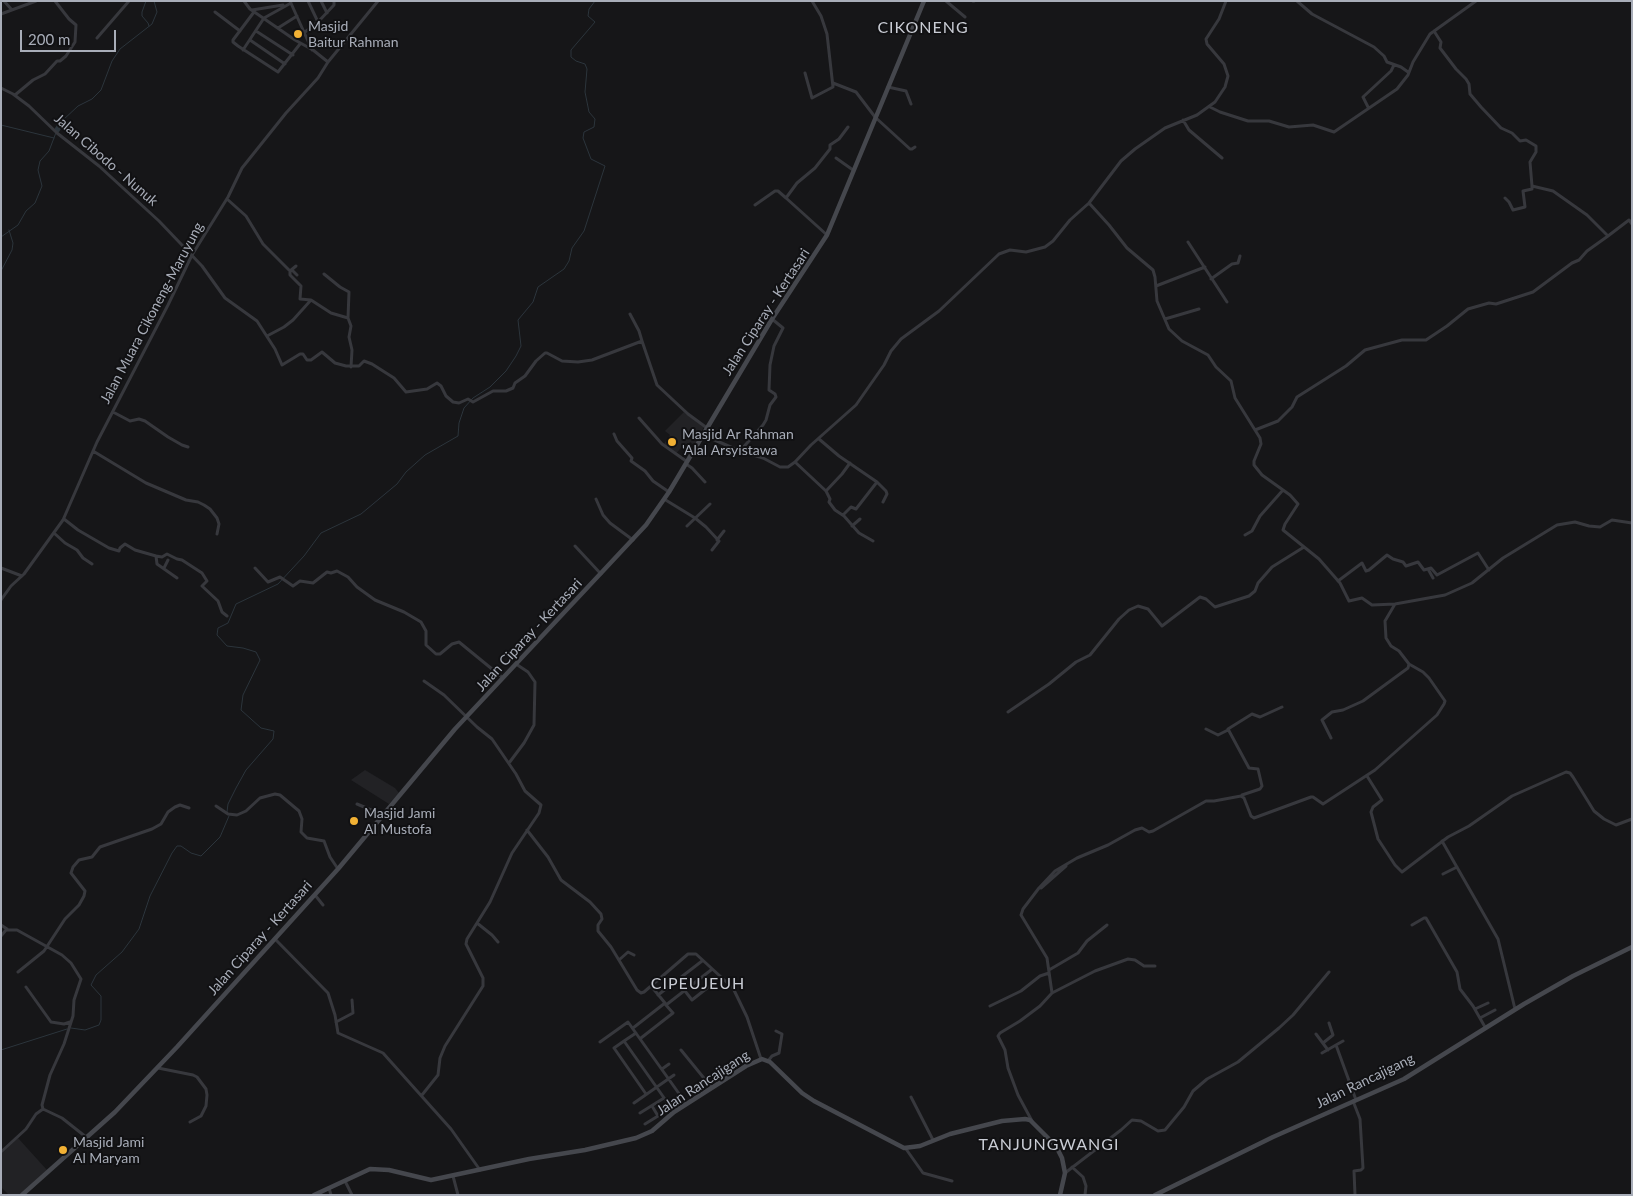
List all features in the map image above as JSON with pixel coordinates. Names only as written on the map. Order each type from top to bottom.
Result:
[{"type":"main road","name":"Jalan Ciparay - Kertasari","points":[[22,1195],[115,1112],[158,1068],[338,869],[466,717],[601,575],[649,521],[703,435],[772,318],[807,268],[826,236],[924,1]]},
{"type":"main road","name":"Jalan Rancajigang","points":[[1155,1195],[1273,1137],[1410,1075],[1515,1009],[1573,976],[1632,947]]},
{"type":"main road","name":"Jalan Rancajigang","points":[[314,1195],[374,1168],[431,1180],[585,1150],[636,1138],[652,1131],[674,1112],[713,1089],[746,1066],[761,1059],[768,1061],[802,1093],[814,1101],[906,1148]]},
{"type":"main road","points":[[906,1148],[920,1146],[950,1134],[1002,1121],[1025,1119],[1032,1121],[1056,1146],[1062,1158],[1065,1172],[1060,1195]]},
{"type":"street","points":[[4,1],[12,10]]},
{"type":"street","points":[[1,14],[36,1]]},
{"type":"street","points":[[15,95],[33,80],[45,74],[57,61],[59,62],[66,56],[75,42],[77,26],[55,1]]},
{"type":"street","points":[[97,38],[128,1]]},
{"type":"street","points":[[244,1],[253,11],[328,62]]},
{"type":"street","points":[[308,1],[318,22]]},
{"type":"street","points":[[321,1],[327,12]]},
{"type":"street","points":[[305,32],[318,22],[335,4],[334,1]]},
{"type":"street","name":"Jalan Muara Cikoneng-Maruyung","points":[[1,600],[11,586],[22,576],[64,519],[112,412],[192,255],[227,198],[242,168],[286,113],[318,78],[328,62],[378,1]]},
{"type":"street","points":[[805,73],[812,98],[832,88],[827,34],[821,16],[812,1]]},
{"type":"street","points":[[946,1],[965,17]]},
{"type":"street","points":[[703,435],[740,451],[763,458],[780,468],[788,467],[795,462],[856,405],[884,366],[891,351],[906,335],[939,311],[999,254],[1010,250],[1026,252],[1041,249],[1053,241],[1070,220],[1089,203],[1128,155],[1155,134],[1210,107],[1225,87],[1228,76],[1224,64],[1207,44],[1206,39],[1219,19],[1226,1]]},
{"type":"street","points":[[1297,1],[1312,14],[1374,47],[1386,60],[1408,72]]},
{"type":"street","points":[[1210,107],[1248,121],[1269,121],[1289,127],[1313,125],[1332,132],[1397,89],[1405,79],[1422,45],[1434,31],[1476,1]]},
{"type":"street","points":[[243,50],[264,18],[290,2],[313,50]]},
{"type":"street","points":[[286,5],[253,11],[232,41],[275,72],[279,72],[300,44]]},
{"type":"street","points":[[215,12],[240,30]]},
{"type":"street","points":[[278,28],[297,16]]},
{"type":"street","points":[[256,30],[293,54]]},
{"type":"street","points":[[1434,31],[1441,42],[1440,48],[1456,70],[1466,79],[1469,84],[1470,94],[1481,107],[1501,128],[1512,133],[1520,141],[1526,140],[1536,146],[1536,152],[1530,162],[1532,189],[1523,191],[1525,207],[1513,210],[1505,198]]},
{"type":"street","points":[[250,40],[285,64]]},
{"type":"street","points":[[1368,107],[1362,97],[1394,65]]},
{"type":"street","points":[[833,83],[856,92],[876,117],[910,149],[915,146]]},
{"type":"street","points":[[888,87],[906,91],[911,104]]},
{"type":"street","name":"Jalan Cibodo - Nunuk","points":[[1,88],[15,95],[57,133],[99,166],[159,221],[202,266],[220,292],[231,303],[253,317],[275,349],[282,365],[300,354],[303,354],[307,360],[310,360],[321,352],[335,363],[351,367]]},
{"type":"street","points":[[1183,120],[1189,130],[1222,158]]},
{"type":"street","points":[[786,198],[797,183],[813,170],[830,149],[830,146],[839,139],[848,127]]},
{"type":"street","points":[[836,158],[853,170]]},
{"type":"street","points":[[1532,186],[1553,191],[1587,215],[1608,236]]},
{"type":"street","points":[[755,205],[775,191],[778,191],[826,236]]},
{"type":"street","points":[[227,198],[246,216],[263,244],[297,275]]},
{"type":"street","points":[[1089,203],[1127,248],[1153,270],[1157,301],[1169,329],[1176,336],[1208,355],[1216,367],[1231,382],[1235,398],[1260,438],[1261,444],[1254,465],[1262,475],[1298,504],[1285,524],[1284,530],[1319,559],[1338,581],[1349,601],[1362,598],[1372,605],[1395,604],[1445,595],[1472,583],[1503,558],[1557,525],[1575,522],[1589,526],[1600,526],[1612,520],[1632,523]]},
{"type":"street","points":[[1255,430],[1278,421],[1292,406],[1297,397],[1340,370],[1365,350],[1402,340],[1426,340],[1448,326],[1468,309],[1489,302],[1496,304],[1533,292],[1579,260],[1628,220],[1632,224]]},
{"type":"street","points":[[1188,242],[1228,302]]},
{"type":"street","points":[[1211,279],[1232,264],[1238,263],[1240,256]]},
{"type":"street","points":[[296,266],[290,275],[301,286],[300,299],[311,300],[331,313],[348,318]]},
{"type":"street","points":[[1156,286],[1205,267]]},
{"type":"street","points":[[324,274],[349,292],[348,318],[351,326],[349,337],[352,350],[351,367],[359,366],[366,361],[394,378],[406,392],[425,389],[437,384],[441,386],[446,396],[453,402],[459,403],[470,400],[474,402],[492,391],[506,391],[513,388],[545,353],[566,362],[584,362],[642,341]]},
{"type":"street","points":[[267,336],[293,320],[311,300]]},
{"type":"street","points":[[1165,318],[1199,309]]},
{"type":"street","points":[[630,314],[639,331],[655,380],[660,388],[688,414],[707,428]]},
{"type":"street","points":[[740,451],[763,426],[770,405],[777,396],[769,390],[770,363],[774,346],[783,328],[772,318]]},
{"type":"street","points":[[112,412],[130,422],[139,419],[146,421],[182,446],[188,447]]},
{"type":"street","points":[[639,418],[662,444],[686,462],[705,482]]},
{"type":"street","points":[[614,434],[617,441],[632,458],[631,461],[645,470],[653,481],[668,492]]},
{"type":"street","points":[[819,439],[877,482],[886,491],[882,502]]},
{"type":"street","points":[[93,451],[146,483],[186,500],[204,505],[217,518],[219,524],[217,534]]},
{"type":"street","points":[[795,462],[826,491],[830,498],[829,502],[835,510],[843,515],[859,533],[873,541]]},
{"type":"street","points":[[826,491],[850,463]]},
{"type":"street","points":[[843,515],[850,507],[856,509],[877,482]]},
{"type":"street","points":[[1245,535],[1252,531],[1260,516],[1283,490]]},
{"type":"street","points":[[664,498],[695,518],[717,540]]},
{"type":"street","points":[[596,499],[603,515],[610,523],[633,540]]},
{"type":"street","points":[[686,526],[710,504]]},
{"type":"street","points":[[64,519],[78,530],[118,551],[125,544],[135,550],[156,556],[163,557],[167,554],[182,560],[202,573],[207,581],[202,586],[218,601],[222,612],[227,616]]},
{"type":"street","points":[[852,526],[860,519]]},
{"type":"street","points":[[712,550],[724,531]]},
{"type":"street","points":[[54,533],[92,564]]},
{"type":"street","points":[[575,546],[601,575]]},
{"type":"street","points":[[1008,712],[1049,684],[1073,664],[1090,655],[1119,619],[1130,610],[1138,606],[1148,609],[1162,626],[1200,597],[1215,606],[1249,596],[1255,591],[1258,583],[1272,567],[1304,547]]},
{"type":"street","points":[[1338,581],[1362,563],[1368,571],[1388,555],[1393,559],[1403,562],[1406,566],[1417,562],[1424,570],[1432,569],[1438,575],[1478,553],[1489,570]]},
{"type":"street","points":[[156,556],[156,562],[177,578]]},
{"type":"street","points":[[164,568],[168,560]]},
{"type":"street","points":[[1,568],[22,576]]},
{"type":"street","points":[[255,568],[268,582],[281,578],[291,586],[300,581],[313,583],[327,572],[337,571],[347,576],[357,587],[375,600],[404,612],[421,622],[426,631],[426,646],[436,654],[440,654],[452,644],[459,642],[502,678]]},
{"type":"street","points":[[1428,569],[1433,578]]},
{"type":"street","points":[[1241,796],[1244,798],[1251,816],[1258,818],[1310,797],[1323,804],[1368,776],[1437,715],[1445,702],[1429,678],[1409,664],[1399,651],[1391,646],[1386,638],[1386,621],[1395,604]]},
{"type":"street","points":[[509,763],[524,743],[534,725],[535,682],[528,672],[516,664]]},
{"type":"street","points":[[1331,738],[1322,720],[1332,712],[1343,710],[1363,701],[1408,668],[1409,664]]},
{"type":"street","points":[[422,1095],[438,1075],[440,1058],[445,1046],[483,986],[483,978],[466,944],[467,939],[493,895],[512,853],[539,813],[541,805],[526,792],[492,739],[444,695],[424,681]]},
{"type":"street","points":[[1206,729],[1218,735],[1252,714],[1260,718],[1282,707]]},
{"type":"street","points":[[1052,992],[1044,954],[1021,915],[1023,909],[1055,871],[1068,863],[1140,828],[1150,832],[1202,803],[1241,796],[1260,789],[1262,786],[1258,769],[1250,768],[1228,730]]},
{"type":"street","points":[[1368,776],[1382,800],[1370,812],[1378,839],[1400,872],[1404,871],[1442,841],[1469,826],[1512,796],[1566,772],[1570,773],[1573,777],[1594,811],[1604,819],[1616,825],[1632,819]]},
{"type":"street","points":[[216,806],[229,814],[237,815],[246,811],[260,798],[275,794],[280,795],[299,811],[302,819],[301,832],[307,838],[324,841],[330,857],[338,869]]},
{"type":"street","points":[[357,804],[383,815]]},
{"type":"street","points":[[18,972],[36,960],[47,948],[65,919],[79,905],[84,896],[84,892],[71,873],[79,860],[92,857],[100,847],[152,829],[160,824],[168,812],[175,807],[180,805],[189,808]]},
{"type":"street","points":[[527,830],[548,857],[561,880],[590,902],[601,914],[602,919],[598,925],[598,931],[611,947],[639,992],[644,992],[688,954],[696,954],[735,991],[747,1017],[761,1059]]},
{"type":"street","points":[[1442,841],[1498,939],[1515,1009]]},
{"type":"street","points":[[1443,874],[1457,867]]},
{"type":"street","points":[[315,895],[324,905]]},
{"type":"street","points":[[1412,925],[1426,918],[1457,972],[1460,990],[1475,1009],[1485,1027]]},
{"type":"street","points":[[477,923],[498,942]]},
{"type":"street","points":[[1,925],[7,930],[17,930],[47,948],[58,952],[71,963],[81,979],[64,1044],[52,1068],[42,1105],[43,1109]]},
{"type":"street","points":[[990,1006],[1021,992],[1040,976],[1078,953],[1087,941],[1107,926]]},
{"type":"street","points":[[1,936],[7,930]]},
{"type":"street","points":[[275,939],[328,993],[338,1033],[383,1054],[451,1129],[480,1170]]},
{"type":"street","points":[[619,960],[628,952],[634,955]]},
{"type":"street","points":[[1032,1121],[1011,1076],[1005,1050],[998,1036],[1040,1006],[1052,992],[1095,971],[1128,959],[1135,960],[1144,966],[1154,966]]},
{"type":"street","points":[[658,995],[702,961]]},
{"type":"street","points":[[633,1028],[711,970]]},
{"type":"street","points":[[1065,1172],[1132,1120],[1141,1121],[1158,1131],[1165,1130],[1184,1107],[1193,1091],[1207,1079],[1238,1062],[1279,1028],[1329,972]]},
{"type":"street","points":[[685,991],[692,1000],[721,977]]},
{"type":"street","points":[[641,1038],[672,1013],[651,986]]},
{"type":"street","points":[[26,988],[51,1022],[64,1024],[71,1021]]},
{"type":"street","points":[[336,1022],[353,1013],[352,1000]]},
{"type":"street","points":[[1475,1009],[1488,1003]]},
{"type":"street","points":[[1480,1018],[1495,1010]]},
{"type":"street","points":[[600,1042],[628,1022],[685,1102]]},
{"type":"street","points":[[1323,1043],[1333,1034],[1329,1023]]},
{"type":"street","points":[[768,1061],[772,1056],[780,1053],[782,1034],[776,1031]]},
{"type":"street","points":[[636,1033],[612,1050],[646,1094]]},
{"type":"street","points":[[1316,1034],[1328,1050]]},
{"type":"street","points":[[624,1041],[674,1112]]},
{"type":"street","points":[[1322,1053],[1343,1041]]},
{"type":"street","points":[[1336,1044],[1360,1119],[1362,1168],[1361,1170],[1354,1171],[1355,1195]]},
{"type":"street","points":[[681,1050],[713,1089]]},
{"type":"street","points":[[662,1070],[670,1064]]},
{"type":"street","points":[[158,1068],[197,1077],[206,1089],[206,1106],[201,1116],[190,1122]]},
{"type":"street","points":[[634,1102],[674,1075]]},
{"type":"street","points":[[676,1090],[681,1086]]},
{"type":"street","points":[[911,1097],[933,1140]]},
{"type":"street","points":[[640,1113],[664,1098]]},
{"type":"street","points":[[646,1124],[658,1116],[652,1106]]},
{"type":"street","points":[[43,1109],[75,1126],[86,1137]]},
{"type":"street","points":[[1,1152],[26,1129],[36,1114],[43,1109]]},
{"type":"street","points":[[906,1148],[923,1173],[952,1181]]},
{"type":"street","points":[[1072,1167],[1083,1177],[1086,1183],[1085,1195]]},
{"type":"street","points":[[453,1176],[458,1195]]},
{"type":"street","points":[[345,1181],[352,1195]]},
{"type":"street","points":[[329,1188],[332,1195]]},
{"type":"shaded area","points":[[684,412],[704,427],[694,445],[690,442],[686,447],[683,445],[676,454],[664,444],[670,435],[665,431]]},
{"type":"shaded area","points":[[365,770],[395,788],[399,793],[389,804],[351,780]]},
{"type":"shaded area","points":[[18,1138],[47,1170],[19,1195],[9,1195],[1,1187],[1,1154]]},
{"type":"waterway","points":[[146,1],[142,16],[149,26]]},
{"type":"waterway","points":[[59,127],[62,121],[78,106],[92,99],[101,90],[112,61],[120,49],[152,24],[157,12],[154,1]]},
{"type":"waterway","points":[[227,812],[228,804],[246,770],[273,739],[274,731],[261,728],[241,710],[243,695],[260,660],[256,652],[227,646],[217,635],[218,628],[228,623],[236,604],[278,584],[304,556],[321,533],[361,514],[397,484],[406,472],[425,455],[458,436],[459,423],[464,408],[473,398],[490,387],[506,371],[516,356],[521,346],[518,320],[533,302],[538,287],[564,269],[569,261],[572,248],[584,231],[605,166],[591,159],[583,138],[584,132],[594,127],[595,119],[589,112],[585,92],[587,69],[585,64],[571,57],[571,50],[595,22],[588,16],[589,9],[595,1]]},
{"type":"waterway","points":[[1,125],[54,138]]},
{"type":"waterway","points":[[1,237],[18,225],[26,211],[35,203],[42,186],[38,170],[40,161],[49,151],[57,130]]},
{"type":"waterway","points":[[1,271],[12,250],[13,243],[9,230]]},
{"type":"waterway","points":[[71,1028],[85,1030],[99,1025],[101,1020],[101,996],[91,985],[96,975],[122,952],[139,929],[150,896],[177,846],[181,846],[191,853],[201,856],[220,837],[229,816]]},
{"type":"waterway","points":[[1,1050],[67,1029]]},
{"type":"place","name":"Masjid Baitur Rahman","points":[[298,34]]},
{"type":"place","name":"Masjid Ar Rahman 'Alal Arsyistawa","points":[[672,442]]},
{"type":"place","name":"Masjid Jami Al Mustofa","points":[[354,821]]},
{"type":"place","name":"Masjid Jami Al Maryam","points":[[63,1150]]},
{"type":"district","name":"CIKONENG","points":[[923,28]]},
{"type":"district","name":"CIPEUJEUH","points":[[698,984]]},
{"type":"district","name":"TANJUNGWANGI","points":[[1049,1145]]}]
